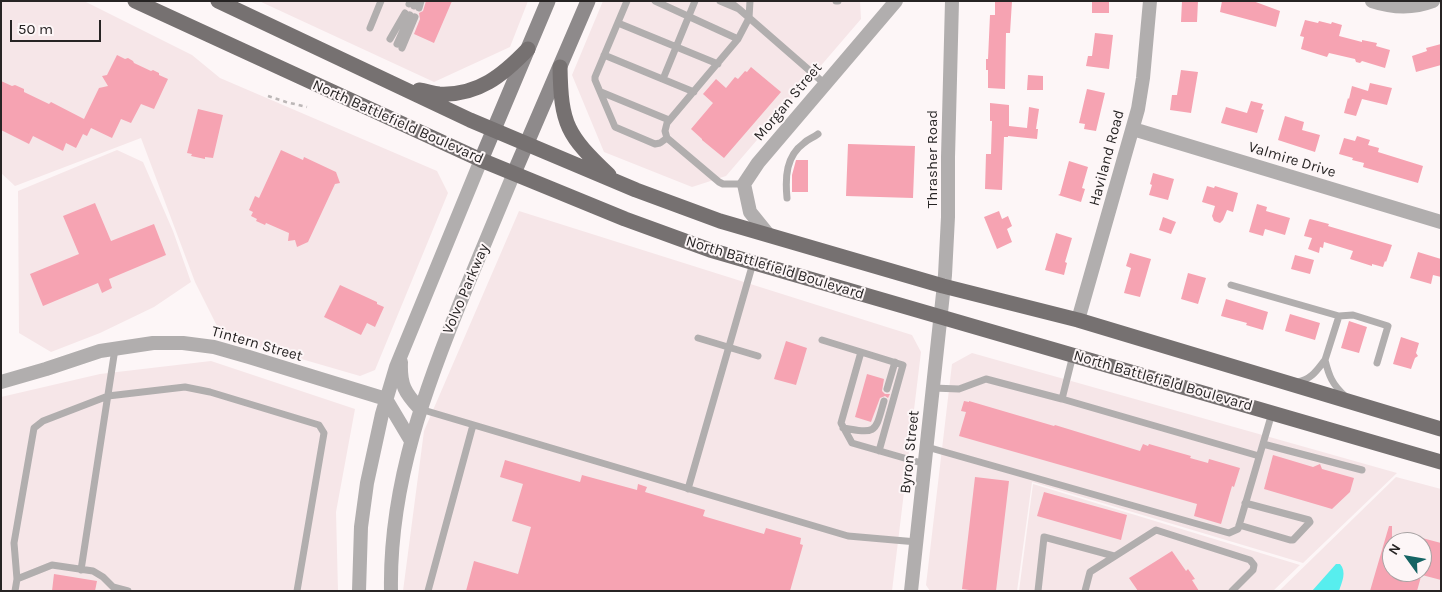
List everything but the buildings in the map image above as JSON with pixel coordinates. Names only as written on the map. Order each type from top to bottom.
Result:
[{"type":"main road","name":"North Battlefield Boulevard","points":[[135,1],[481,160],[625,219],[710,250],[1441,462]]},
{"type":"main road","name":"North Battlefield Boulevard","points":[[218,1],[493,130],[620,183],[720,221],[767,233],[943,286],[1078,320],[1441,429]]},
{"type":"main road","points":[[481,160],[548,1]]},
{"type":"main road","name":"Volvo Parkway","points":[[514,173],[588,1]]},
{"type":"main road","points":[[398,86],[439,94],[458,93],[486,84],[504,73],[528,49]]},
{"type":"main road","points":[[560,67],[562,105],[567,125],[586,153],[620,183]]},
{"type":"street","name":"Morgan Street","points":[[744,184],[758,163],[896,1]]},
{"type":"street","name":"Thrasher Road","points":[[940,317],[945,275],[948,217],[952,1]]},
{"type":"street","name":"Haviland Road","points":[[1078,320],[1133,129],[1143,78],[1150,1]]},
{"type":"street","points":[[1372,1],[1408,8],[1433,1]]},
{"type":"street","name":"Valmire Drive","points":[[1133,129],[1441,222]]},
{"type":"street","points":[[359,591],[361,527],[367,483],[386,399],[401,356],[481,160]]},
{"type":"street","name":"Volvo Parkway","points":[[391,591],[393,540],[399,495],[420,409],[444,340],[514,173]]},
{"type":"street","points":[[744,184],[750,212],[767,233]]},
{"type":"street","name":"Byron Street","points":[[911,591],[940,317]]},
{"type":"street","name":"Tintern Street","points":[[1,382],[100,352],[153,342],[183,343],[214,347],[386,399]]},
{"type":"street","points":[[401,356],[400,371],[404,388],[407,395],[420,409]]},
{"type":"street","points":[[386,399],[411,440]]},
{"type":"lane","points":[[370,28],[381,1]]},
{"type":"lane","points":[[627,1],[595,76],[595,80],[615,127],[655,144],[667,138]]},
{"type":"lane","points":[[655,1],[738,39]]},
{"type":"lane","points":[[663,79],[695,1]]},
{"type":"lane","points":[[720,1],[739,9]]},
{"type":"lane","points":[[729,1],[825,84]]},
{"type":"lane","points":[[744,184],[722,184],[667,138],[664,131],[669,120],[738,39],[749,18],[750,1]]},
{"type":"lane","points":[[390,39],[410,15],[400,46]]},
{"type":"lane","points":[[618,23],[718,64]]},
{"type":"lane","points":[[604,55],[694,92]]},
{"type":"lane","points":[[601,92],[669,120]]},
{"type":"lane","points":[[787,198],[787,166],[790,159],[801,146],[818,134]]},
{"type":"lane","points":[[688,489],[753,263]]},
{"type":"lane","points":[[1231,284],[1339,316],[1352,315],[1388,326],[1377,363]]},
{"type":"lane","points":[[1290,383],[1305,380],[1314,374],[1325,360],[1339,316]]},
{"type":"lane","points":[[698,338],[758,356]]},
{"type":"lane","points":[[822,340],[904,365],[880,451]]},
{"type":"lane","points":[[81,570],[115,349]]},
{"type":"lane","points":[[861,352],[841,422],[852,443],[925,464]]},
{"type":"lane","points":[[1062,399],[1073,355]]},
{"type":"lane","points":[[1325,360],[1330,379],[1350,402]]},
{"type":"lane","points":[[887,390],[895,362]]},
{"type":"lane","points":[[933,388],[958,389],[986,379],[1259,456]]},
{"type":"lane","points":[[15,591],[17,579],[14,543],[34,428],[43,421],[108,396],[185,387],[210,392],[319,425],[324,433],[297,591]]},
{"type":"lane","points":[[844,428],[866,432],[872,430],[878,423],[884,401]]},
{"type":"lane","points":[[420,409],[848,536],[917,542]]},
{"type":"lane","points":[[927,447],[1230,533],[1238,529],[1272,413]]},
{"type":"lane","points":[[428,591],[473,425]]},
{"type":"lane","points":[[1263,444],[1362,470]]},
{"type":"lane","points":[[1239,525],[1293,540],[1310,522],[1309,520],[1246,502]]},
{"type":"lane","points":[[1085,591],[1090,572],[1156,530],[1250,560],[1254,565],[1253,570],[1232,591]]},
{"type":"lane","points":[[1038,591],[1044,537],[1114,556]]},
{"type":"lane","points":[[17,579],[52,565],[93,571],[103,577],[113,587],[128,591]]},
{"type":"path","points":[[268,96],[307,107]]},
{"type":"shaded area","points":[[1,1],[84,1],[192,55],[220,78],[437,171],[448,193],[375,370],[360,376],[222,336],[195,282],[141,138],[15,186],[1,173]]},
{"type":"shaded area","points":[[259,1],[528,1],[510,47],[434,82]]},
{"type":"shaded area","points":[[603,1],[860,1],[861,19],[726,176],[692,187],[604,152],[572,75]]},
{"type":"shaded area","points":[[117,150],[143,162],[173,231],[191,282],[154,307],[100,333],[51,352],[19,333],[18,191]]},
{"type":"shaded area","points":[[519,211],[912,335],[921,352],[892,591],[403,591],[424,431]]},
{"type":"shaded area","points":[[972,353],[1397,473],[1303,563],[1032,482],[1017,591],[930,591],[926,585],[952,364]]},
{"type":"shaded area","points":[[211,361],[355,409],[336,512],[338,591],[1,591],[1,397],[100,374]]},
{"type":"shaded area","points":[[1396,477],[1441,489],[1441,591],[1279,591]]},
{"type":"shaded area","points":[[1033,484],[1300,565],[1273,591],[1019,591]]},
{"type":"water","points":[[1336,564],[1340,564],[1343,570],[1339,591],[1312,591]]}]
